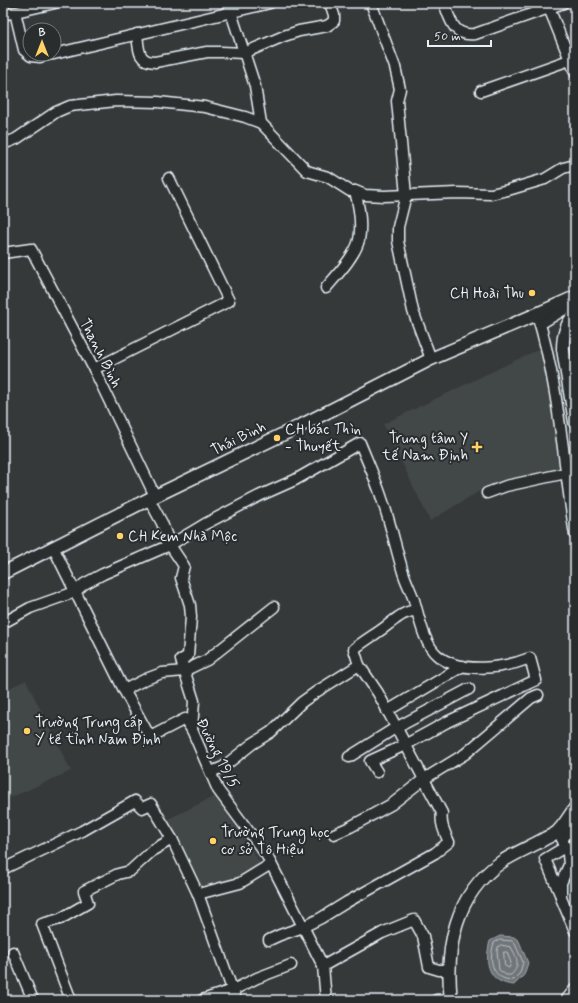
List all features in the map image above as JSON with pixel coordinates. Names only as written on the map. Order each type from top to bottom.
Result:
[{"type":"main road","name":"Thái Bình","points":[[3,573],[298,427],[431,359],[539,319],[575,297]]},
{"type":"main road","points":[[575,314],[566,327],[563,345],[564,363],[575,422]]},
{"type":"main road","points":[[451,999],[449,970],[452,940],[459,916],[467,897],[500,863],[562,839],[575,808]]},
{"type":"street","points":[[3,15],[55,3]]},
{"type":"street","points":[[228,3],[255,86],[261,123]]},
{"type":"street","points":[[62,52],[270,3]]},
{"type":"street","points":[[138,34],[140,53],[148,62],[207,52],[244,53],[299,31],[327,26],[334,21],[334,15],[330,3]]},
{"type":"street","points":[[371,3],[395,67],[400,89],[397,101],[406,195],[398,227],[398,240],[413,311],[431,359]]},
{"type":"street","points":[[444,3],[451,22],[459,33],[467,35],[475,34],[564,3]]},
{"type":"street","points":[[549,8],[573,59],[575,72]]},
{"type":"street","points":[[15,12],[22,42]]},
{"type":"street","points":[[481,91],[573,59]]},
{"type":"street","points":[[3,144],[16,139],[56,112],[70,106],[109,101],[158,102],[205,107],[245,117],[261,123],[307,171],[328,177],[350,192],[355,190],[365,195],[457,193],[491,194],[545,180],[563,168],[575,165]]},
{"type":"street","points":[[94,369],[229,301],[170,178]]},
{"type":"street","points":[[326,288],[339,273],[352,253],[358,240],[360,225],[355,190]]},
{"type":"street","name":"Thanh Bình","points":[[3,253],[31,249],[94,369],[152,498],[170,546],[184,566],[181,578],[190,605],[188,656],[181,659],[184,671]]},
{"type":"street","points":[[575,303],[539,319],[549,357],[558,408],[575,535]]},
{"type":"street","points":[[3,623],[30,608],[75,592],[84,584],[104,574],[170,546],[205,524],[259,496],[295,480],[360,443],[383,502],[403,574],[430,646],[437,655],[451,664],[473,668],[518,663],[530,658],[536,680],[447,722],[405,745],[370,761],[377,772]]},
{"type":"street","points":[[487,493],[506,486],[566,472]]},
{"type":"street","name":"Đường 19/5","points":[[53,547],[124,690],[150,737],[185,719],[192,730],[218,790],[246,827],[271,864],[303,927],[322,966],[326,1000]]},
{"type":"street","points":[[124,690],[146,679],[162,674],[184,671],[207,660],[274,607]]},
{"type":"street","points":[[269,940],[322,918],[347,902],[434,853],[449,842],[441,818],[442,813],[378,693],[359,665],[354,650],[366,639],[399,616],[416,610]]},
{"type":"street","points":[[211,772],[223,767],[252,744],[271,732],[302,702],[359,665]]},
{"type":"street","points":[[387,710],[463,666]]},
{"type":"street","points":[[184,671],[194,701],[192,730]]},
{"type":"street","points":[[349,758],[396,728],[469,689]]},
{"type":"street","points":[[334,834],[392,804],[424,779],[465,754],[531,698],[538,695]]},
{"type":"street","points":[[3,869],[82,831],[135,800],[142,808],[151,804],[172,839],[198,894],[234,995]]},
{"type":"street","points":[[575,826],[544,859],[575,931]]},
{"type":"street","points":[[71,1000],[42,924],[60,919],[88,903],[84,891],[118,874],[130,871],[153,850],[172,839]]},
{"type":"street","points":[[561,898],[562,883],[569,865],[568,854],[562,839]]},
{"type":"street","points":[[198,894],[240,883],[271,864]]},
{"type":"street","points":[[322,966],[382,933],[414,920],[423,936],[429,967],[439,970],[449,970]]},
{"type":"street","points":[[13,952],[32,1000]]},
{"type":"street","points":[[202,1000],[234,995],[256,978],[290,965]]},
{"type":"street","points":[[566,1000],[575,989]]},
{"type":"street","points":[[436,1000],[451,999]]},
{"type":"shaded area","name":"Trung tâm Y tế Nam Định","points":[[539,349],[545,359],[563,470],[505,480],[478,492],[430,521],[383,424]]},
{"type":"shaded area","name":"Trường Trung cấp Y tế tỉnh Nam Định","points":[[26,680],[71,771],[3,801],[3,691]]},
{"type":"shaded area","name":"Trường Trung học cơ sở Tô Hiệu","points":[[215,796],[261,864],[237,878],[201,886],[168,819]]},
{"type":"water","points":[[500,936],[514,937],[519,941],[528,963],[524,975],[514,985],[498,980],[493,976],[488,964],[488,949],[490,941]]},
{"type":"place","name":"CH Hoài Thu","points":[[532,293]]},
{"type":"place","name":"CH bác Thìn - Thuyết","points":[[277,438]]},
{"type":"place","name":"Trung tâm Y tế Nam Định","points":[[477,447]]},
{"type":"place","name":"CH Kem Nhà Mộc","points":[[120,536]]},
{"type":"place","name":"Trường Trung cấp Y tế tỉnh Nam Định","points":[[27,731]]},
{"type":"place","name":"Trường Trung học cơ sở Tô Hiệu","points":[[213,841]]}]
